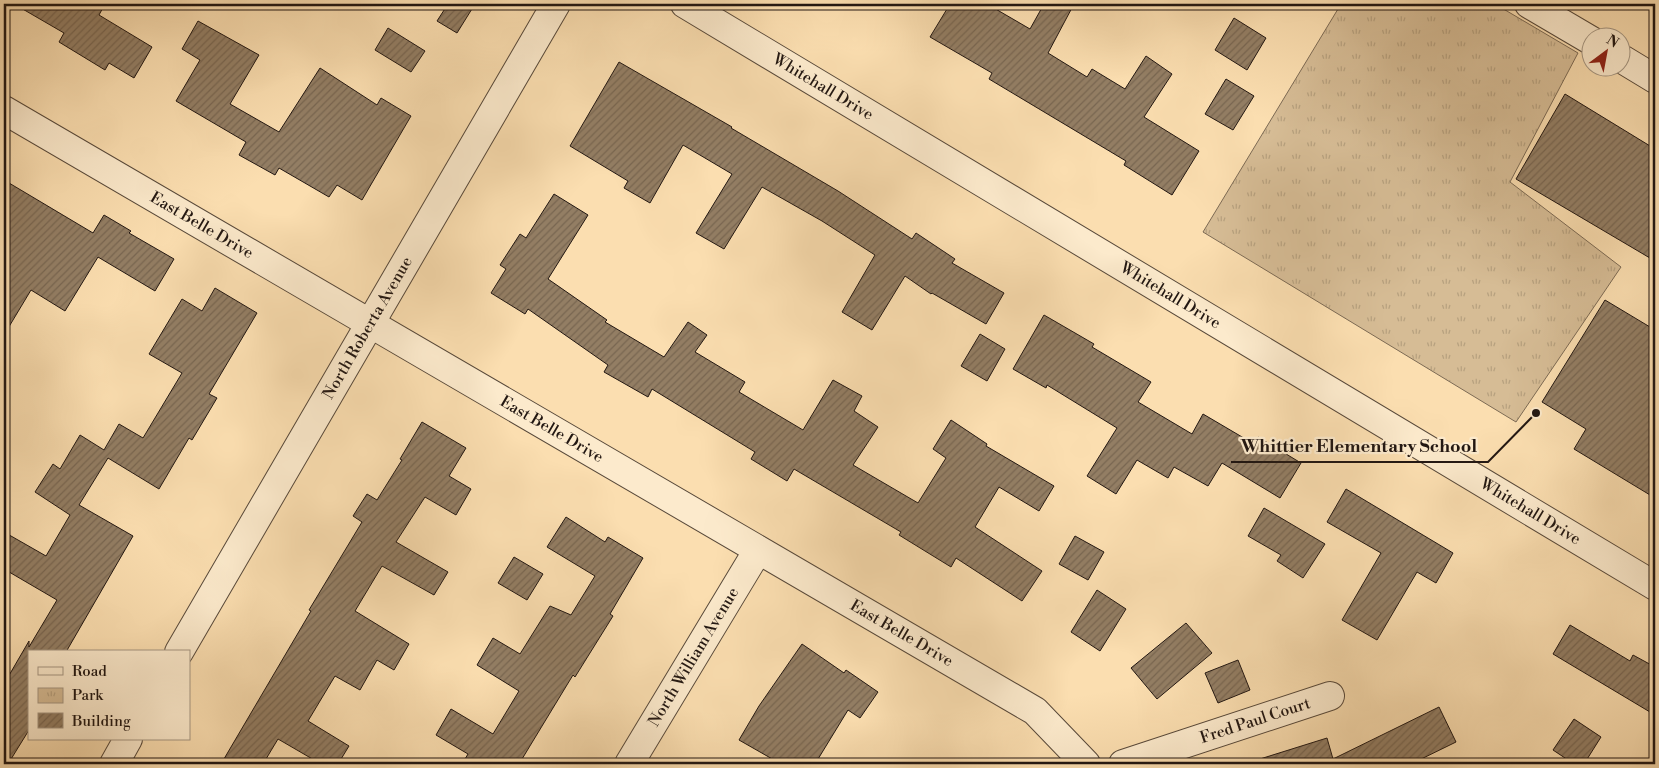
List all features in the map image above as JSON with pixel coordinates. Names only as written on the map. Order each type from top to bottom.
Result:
[{"type":"street","name":"North Roberta Avenue","points":[[180,650],[556,4]]},
{"type":"street","name":"Whitehall Drive","points":[[685,4],[1655,586]]},
{"type":"street","points":[[1529,4],[1582,35]]},
{"type":"street","points":[[1632,65],[1655,79]]},
{"type":"street","name":"East Belle Drive","points":[[4,110],[1035,711],[1086,764]]},
{"type":"street","name":"North William Avenue","points":[[630,764],[758,550]]},
{"type":"street","name":"Fred Paul Court","points":[[1123,764],[1330,696]]},
{"type":"street","points":[[114,764],[127,740]]},
{"type":"green space","points":[[1341,4],[1495,4],[1578,53],[1510,182],[1621,267],[1516,422],[1203,232]]},
{"type":"building","points":[[14,4],[105,4],[99,15],[152,47],[134,78],[109,63],[105,70],[59,42],[64,33]]},
{"type":"building","points":[[448,4],[475,4],[457,33],[437,21]]},
{"type":"building","points":[[950,4],[987,4],[1030,29],[1044,4],[1074,4],[1048,53],[1087,77],[1092,69],[1125,89],[1146,56],[1172,74],[1144,117],[1199,151],[1172,195],[1124,165],[1126,161],[989,79],[992,73],[930,37]]},
{"type":"building","points":[[1234,18],[1266,38],[1247,70],[1215,50]]},
{"type":"building","points":[[198,21],[259,55],[230,104],[279,132],[320,68],[377,105],[381,98],[411,116],[362,200],[337,185],[329,197],[279,168],[275,175],[239,155],[246,142],[176,101],[200,60],[182,49]]},
{"type":"building","points":[[388,28],[425,51],[411,72],[375,50]]},
{"type":"building","points":[[619,62],[838,191],[912,239],[916,233],[955,259],[952,263],[1004,293],[986,324],[931,294],[905,276],[872,330],[842,312],[875,255],[822,221],[762,187],[724,249],[696,233],[732,174],[683,145],[650,203],[624,188],[628,181],[570,146]]},
{"type":"building","points":[[1226,79],[1254,96],[1233,130],[1205,114]]},
{"type":"building","points":[[1565,94],[1655,149],[1655,261],[1516,179]]},
{"type":"building","points":[[4,180],[93,233],[104,215],[131,231],[129,233],[174,259],[155,291],[98,257],[65,311],[31,290],[4,335]]},
{"type":"building","points":[[554,194],[588,215],[548,279],[607,320],[605,322],[664,357],[688,322],[707,335],[695,352],[745,382],[739,392],[803,430],[833,380],[862,396],[854,411],[878,427],[853,465],[918,503],[946,458],[933,449],[951,420],[987,444],[986,446],[1054,486],[1039,511],[999,487],[975,527],[1042,571],[1022,601],[956,558],[951,567],[899,535],[901,532],[794,469],[787,481],[751,459],[755,452],[652,389],[648,397],[604,372],[608,365],[528,309],[525,314],[491,293],[506,269],[500,265],[520,234],[526,238]]},
{"type":"building","points":[[215,288],[257,313],[209,394],[217,398],[192,440],[189,438],[159,489],[108,458],[79,505],[133,536],[67,650],[28,650],[28,732],[8,764],[4,764],[4,684],[29,641],[29,647],[57,600],[4,569],[4,532],[46,556],[70,515],[35,492],[53,464],[60,469],[80,435],[104,450],[119,424],[143,438],[182,373],[149,354],[182,299],[202,311]]},
{"type":"building","points":[[1605,300],[1655,330],[1655,498],[1574,449],[1586,429],[1542,402]]},
{"type":"building","points":[[1044,315],[1094,344],[1092,347],[1151,382],[1138,402],[1192,434],[1203,414],[1254,444],[1258,437],[1301,463],[1280,498],[1222,463],[1208,486],[1174,467],[1168,478],[1137,460],[1116,494],[1087,476],[1117,428],[1047,385],[1046,388],[1013,369]]},
{"type":"building","points":[[980,334],[1005,349],[987,381],[961,366]]},
{"type":"building","points":[[422,422],[466,448],[449,476],[471,489],[456,515],[425,497],[396,542],[448,572],[434,595],[382,566],[355,611],[409,644],[394,670],[377,660],[360,690],[335,676],[308,721],[349,746],[338,764],[321,764],[278,739],[263,764],[221,764],[362,522],[353,516],[367,494],[377,500],[402,460],[400,459]]},
{"type":"building","points":[[1346,489],[1453,553],[1436,583],[1417,572],[1377,640],[1342,620],[1381,553],[1327,522]]},
{"type":"building","points":[[1264,508],[1325,544],[1303,578],[1277,561],[1281,555],[1248,536]]},
{"type":"building","points":[[566,517],[605,542],[608,537],[643,558],[610,614],[613,616],[575,677],[573,675],[519,764],[462,764],[468,754],[436,735],[451,709],[493,734],[519,691],[477,665],[493,638],[520,654],[550,606],[571,615],[595,576],[547,547]]},
{"type":"building","points":[[1075,536],[1104,552],[1088,580],[1059,564]]},
{"type":"building","points":[[514,557],[543,574],[527,600],[498,583]]},
{"type":"building","points":[[1097,590],[1126,609],[1100,651],[1071,632]]},
{"type":"building","points":[[1186,623],[1212,653],[1157,699],[1131,668]]},
{"type":"building","points":[[1570,625],[1630,661],[1633,655],[1655,667],[1655,715],[1553,654]]},
{"type":"building","points":[[802,644],[844,673],[846,670],[878,692],[860,718],[848,710],[815,764],[781,764],[739,740],[759,706]]},
{"type":"building","points":[[1238,660],[1250,690],[1218,703],[1205,673]]},
{"type":"building","points":[[1439,707],[1456,742],[1411,764],[1261,764],[1260,759],[1327,738],[1333,759]]},
{"type":"building","points":[[1574,719],[1601,737],[1584,764],[1574,764],[1553,750]]},
{"type":"place","name":"Whittier Elementary School","points":[[1536,413]]}]
